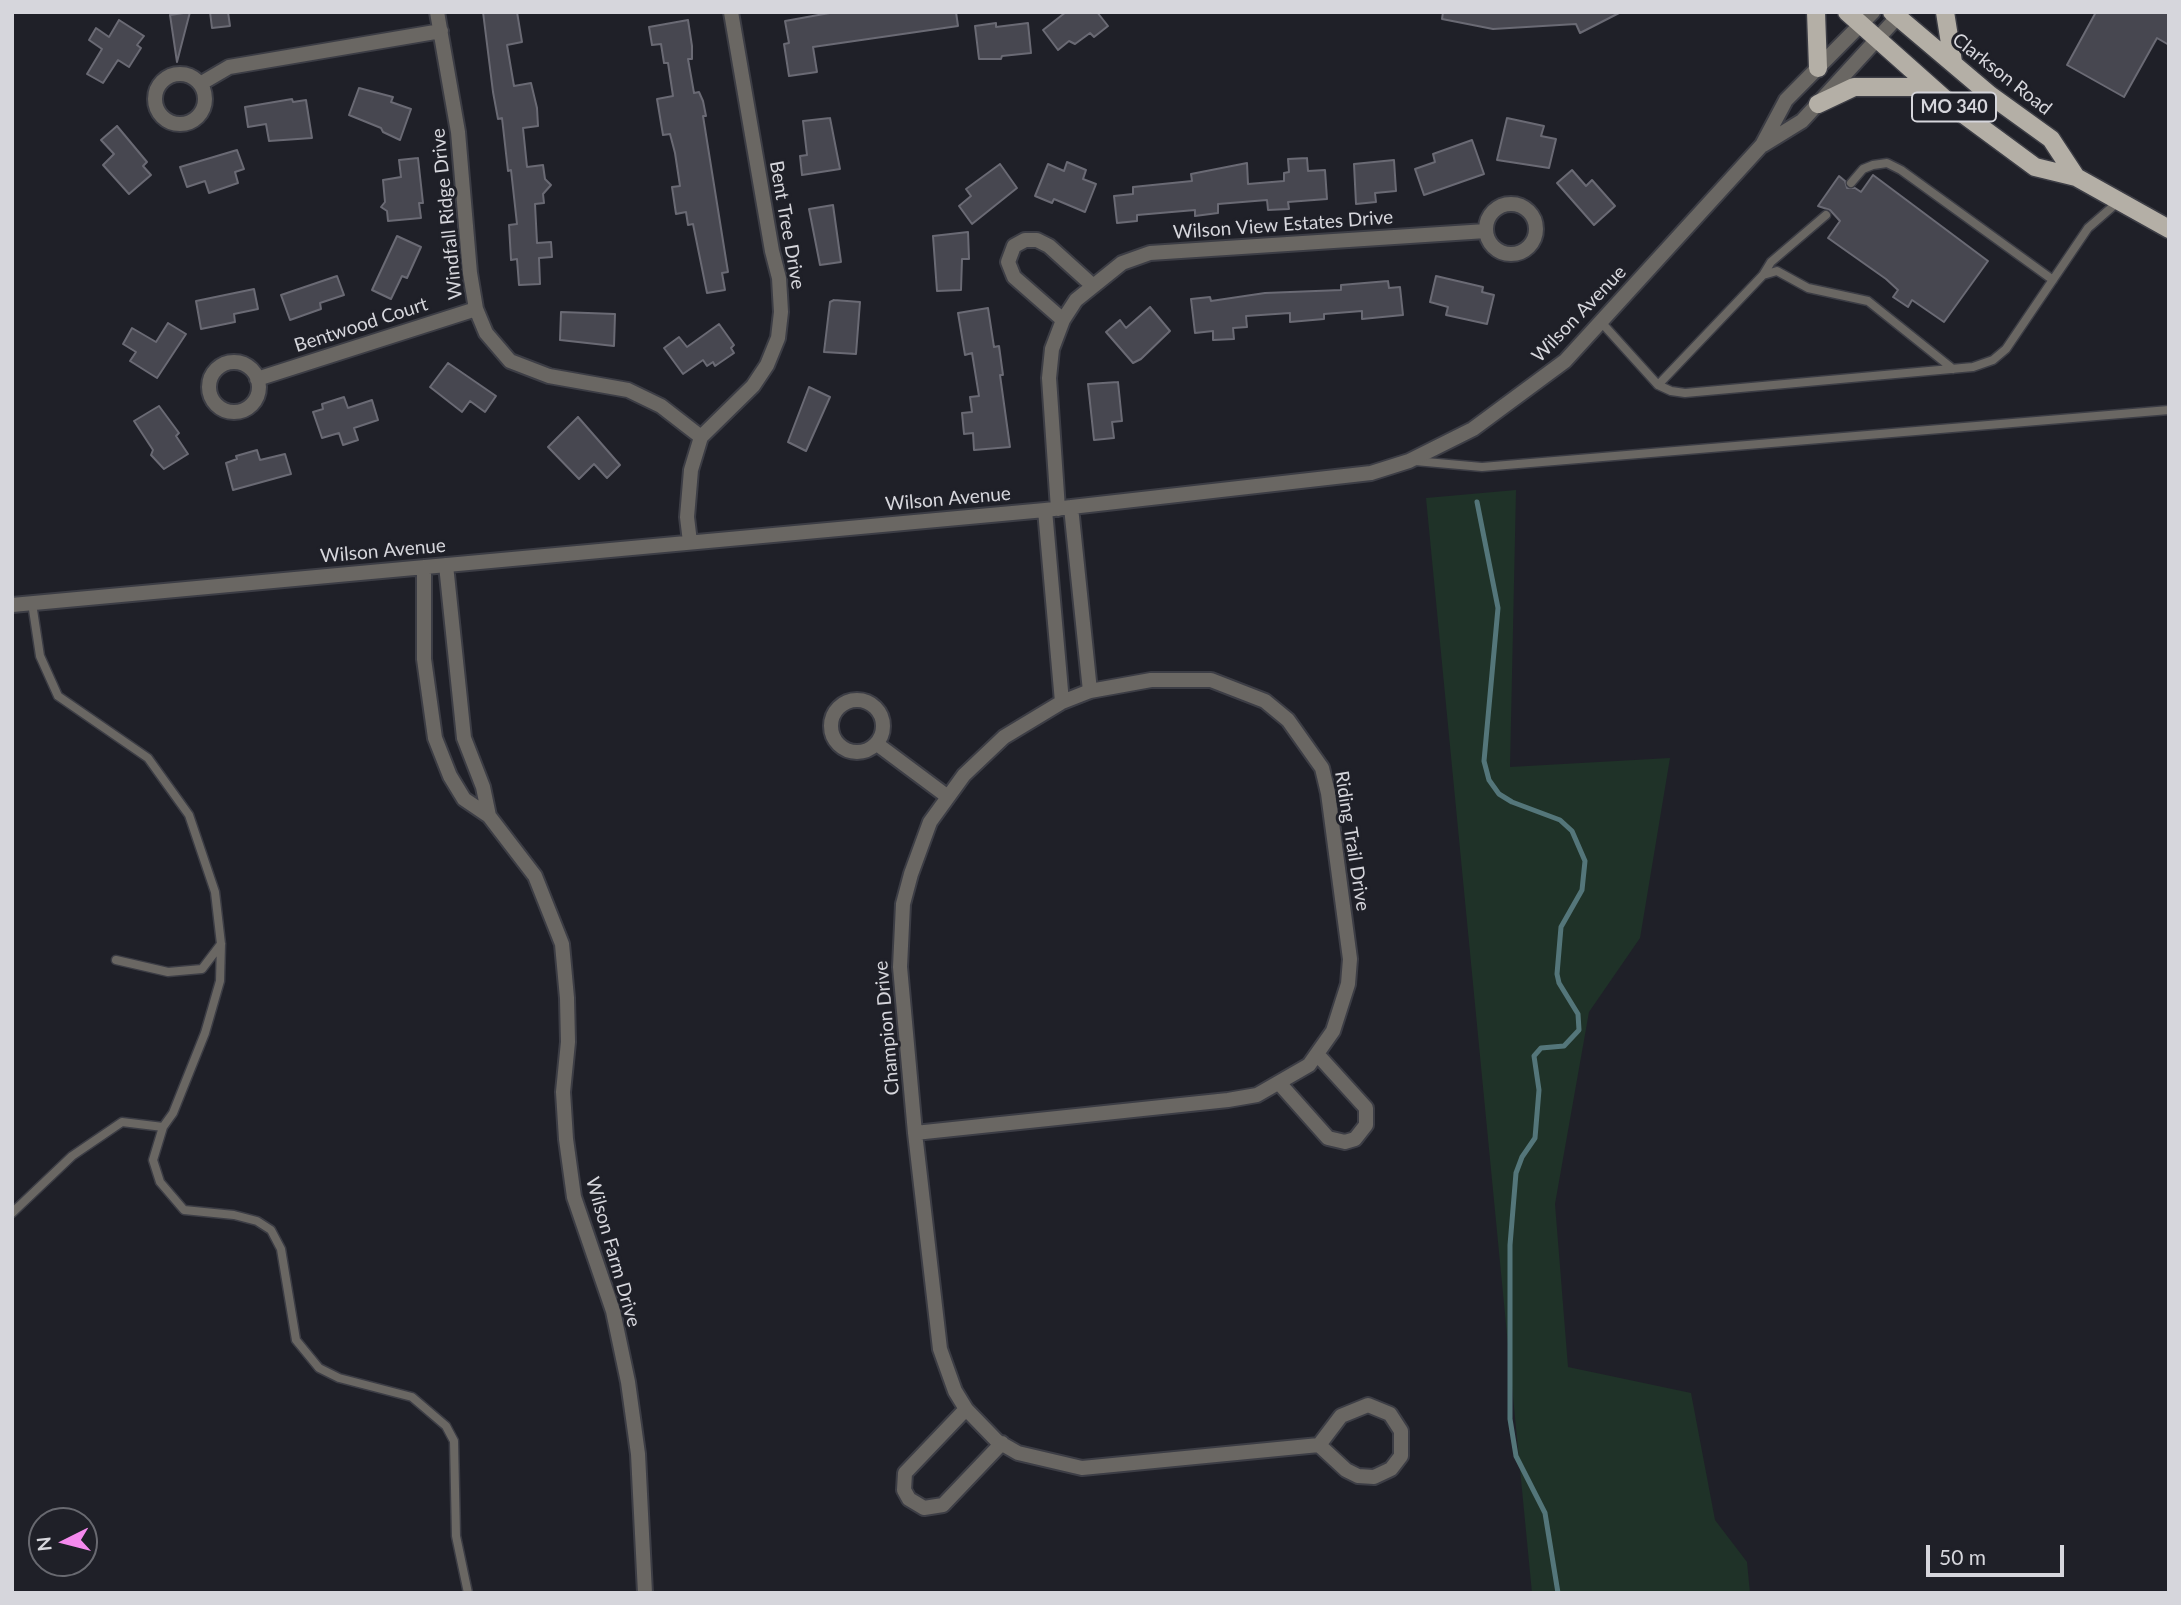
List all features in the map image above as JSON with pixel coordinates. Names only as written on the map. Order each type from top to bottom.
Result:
[{"type":"main road","points":[[1816,12],[1818,68]]},
{"type":"main road","name":"Clarkson Road","points":[[1847,12],[1867,19],[1878,40],[1931,87],[2035,167],[2076,177],[2169,229]]},
{"type":"main road","points":[[1945,12],[1953,62]]},
{"type":"main road","name":"Clarkson Road","points":[[1897,14],[2051,139],[2076,177]]},
{"type":"main road","points":[[1818,104],[1854,87],[1931,87]]},
{"type":"street","name":"Windfall Ridge Drive","points":[[437,12],[458,132],[476,309],[486,333],[510,361],[549,376],[628,390],[661,406],[701,437]]},
{"type":"street","name":"Bent Tree Drive","points":[[690,542],[687,517],[691,470],[701,437],[760,375],[778,338],[781,312],[779,278],[731,12]]},
{"type":"street","name":"Wilson Avenue","points":[[1762,145],[1802,121],[1878,40],[1897,14]]},
{"type":"street","name":"Wilson Avenue","points":[[12,605],[1058,509],[1371,473],[1409,461],[1473,429],[1517,400],[1565,362],[1762,145],[1786,100],[1867,19]]},
{"type":"street","points":[[200,84],[229,66],[441,31]]},
{"type":"street","name":"Wilson View Estates Drive","points":[[1058,509],[1049,378],[1052,349],[1063,320],[1076,300],[1122,262],[1150,253],[1486,231]]},
{"type":"street","points":[[1063,320],[1014,277],[1008,262],[1014,246],[1025,240],[1037,240],[1049,246],[1092,285]]},
{"type":"street","name":"Bentwood Court","points":[[257,379],[476,309]]},
{"type":"street","points":[[1058,509],[1090,691]]},
{"type":"street","points":[[1058,509],[1062,702]]},
{"type":"street","name":"Wilson Farm Drive","points":[[446,565],[464,738],[483,787],[489,816]]},
{"type":"street","name":"Wilson Farm Drive","points":[[424,567],[424,659],[435,738],[450,776],[464,799],[489,816],[535,876],[562,944],[568,1042],[563,1092],[566,1139],[574,1197],[613,1311],[628,1382],[638,1454],[645,1593]]},
{"type":"street","name":"Riding Trail Drive","points":[[915,1133],[1257,1095],[1309,1065],[1333,1031],[1348,984],[1350,959],[1328,793],[1322,768],[1307,743],[1288,720],[1265,701],[1211,680],[1151,680],[1090,691]]},
{"type":"street","name":"Champion Drive","points":[[1090,691],[1062,702],[989,750],[930,822],[920,846],[904,904],[900,933],[900,967],[915,1133],[940,1349],[955,1391],[966,1409],[1002,1443],[1018,1453],[1082,1468],[1319,1444]]},
{"type":"street","points":[[877,744],[948,797]]},
{"type":"street","points":[[1280,1084],[1328,1138],[1345,1143],[1355,1139],[1366,1125],[1366,1108],[1317,1054]]},
{"type":"street","points":[[1368,1405],[1381,1408],[1396,1421],[1402,1444],[1401,1456],[1391,1469],[1374,1477],[1358,1476],[1346,1470],[1319,1444],[1341,1416],[1368,1405]]},
{"type":"street","points":[[966,1409],[905,1473],[904,1490],[909,1499],[924,1508],[943,1505],[1002,1443]]},
{"type":"lane","points":[[1851,183],[1863,169],[1887,163],[1901,170],[2053,280]]},
{"type":"lane","points":[[1601,322],[1658,385],[1685,393],[1953,369],[1985,363],[2006,349],[2088,228],[2119,201]]},
{"type":"lane","points":[[1658,385],[1763,275],[1771,262],[1826,215]]},
{"type":"lane","points":[[1763,275],[1777,271],[1808,288],[1868,301],[1953,369]]},
{"type":"lane","points":[[1409,461],[1482,467],[2169,410]]},
{"type":"lane","points":[[32,603],[40,656],[58,696],[148,758],[190,816],[215,892],[221,944],[220,981],[205,1033],[173,1113],[163,1127],[153,1160],[160,1182],[184,1210],[234,1215],[257,1222],[271,1230],[281,1248],[296,1340],[318,1368],[339,1378],[412,1397],[446,1426],[454,1441],[456,1536],[468,1593]]},
{"type":"lane","points":[[116,960],[168,972],[202,969],[221,944]]},
{"type":"lane","points":[[12,1213],[72,1156],[122,1122],[163,1127]]},
{"type":"green space","points":[[1516,490],[1510,767],[1670,758],[1640,938],[1589,1012],[1555,1204],[1568,1367],[1691,1393],[1715,1520],[1747,1562],[1750,1593],[1532,1593],[1426,498]]},
{"type":"building","points":[[190,12],[177,62],[170,15]]},
{"type":"building","points":[[210,12],[228,12],[230,26],[212,28]]},
{"type":"building","points":[[483,12],[517,12],[522,42],[507,45],[514,86],[531,83],[537,108],[538,126],[523,128],[527,167],[543,165],[545,179],[551,185],[543,194],[544,203],[535,204],[537,243],[551,242],[552,257],[539,258],[540,284],[519,285],[517,259],[511,260],[509,225],[517,224],[511,170],[508,171],[502,118],[498,119],[493,92]]},
{"type":"building","points":[[835,12],[956,12],[958,26],[813,47],[817,72],[789,76],[784,44],[789,43],[785,21]]},
{"type":"building","points":[[1066,12],[1097,12],[1108,26],[1094,37],[1090,33],[1075,44],[1069,41],[1058,50],[1043,30]]},
{"type":"building","points":[[1443,12],[1621,12],[1580,33],[1576,24],[1493,29],[1442,19]]},
{"type":"building","points":[[2096,12],[2169,12],[2169,45],[2157,38],[2124,97],[2067,65]]},
{"type":"building","points":[[119,20],[144,36],[137,45],[141,48],[129,67],[118,60],[103,83],[87,74],[102,49],[89,40],[96,28],[109,37]]},
{"type":"building","points":[[688,20],[692,59],[688,59],[694,93],[699,92],[706,116],[703,116],[728,272],[722,273],[725,290],[707,293],[693,224],[688,225],[686,212],[676,214],[672,187],[680,186],[675,153],[670,134],[663,135],[657,99],[673,96],[668,63],[664,63],[661,44],[652,45],[649,27]]},
{"type":"building","points":[[996,23],[996,27],[1028,23],[1031,53],[1002,56],[1001,59],[979,59],[975,26]]},
{"type":"building","points":[[359,88],[393,97],[391,102],[411,109],[400,140],[383,132],[381,128],[349,115]]},
{"type":"building","points":[[292,99],[293,102],[306,100],[312,138],[269,141],[266,124],[248,127],[245,107]]},
{"type":"building","points":[[830,118],[840,169],[802,175],[800,156],[807,155],[803,121]]},
{"type":"building","points":[[1507,118],[1544,126],[1541,136],[1556,139],[1549,168],[1497,160]]},
{"type":"building","points":[[117,126],[147,162],[143,166],[151,175],[129,194],[103,165],[114,154],[101,140]]},
{"type":"building","points":[[1472,140],[1484,174],[1424,195],[1415,169],[1435,162],[1433,154]]},
{"type":"building","points":[[237,150],[244,169],[235,172],[238,183],[209,193],[205,181],[187,187],[180,167]]},
{"type":"building","points":[[418,158],[423,203],[419,203],[421,218],[388,221],[387,211],[381,207],[385,202],[383,180],[401,177],[399,160]]},
{"type":"building","points":[[1307,158],[1308,171],[1325,170],[1327,199],[1288,202],[1289,209],[1268,210],[1267,200],[1218,204],[1218,213],[1195,216],[1195,210],[1137,215],[1137,221],[1117,223],[1114,196],[1133,194],[1133,187],[1192,181],[1191,174],[1247,163],[1248,184],[1284,181],[1284,173],[1289,172],[1288,159]]},
{"type":"building","points":[[1394,160],[1396,191],[1375,193],[1376,202],[1356,204],[1354,164]]},
{"type":"building","points":[[1067,162],[1086,170],[1083,179],[1096,184],[1085,212],[1054,199],[1052,203],[1035,196],[1048,164],[1064,171]]},
{"type":"building","points":[[1000,164],[1017,188],[972,224],[959,206],[971,196],[966,189]]},
{"type":"building","points":[[1572,170],[1586,186],[1592,180],[1615,206],[1594,225],[1557,183]]},
{"type":"building","points":[[1873,175],[1988,261],[1944,322],[1912,300],[1908,307],[1893,297],[1898,290],[1886,279],[1828,238],[1840,221],[1830,210],[1818,206],[1839,176],[1845,181],[1847,188],[1855,188],[1861,192]]},
{"type":"building","points":[[833,205],[841,262],[820,265],[809,209]]},
{"type":"building","points":[[968,232],[969,259],[962,259],[961,290],[937,291],[933,236]]},
{"type":"building","points":[[397,236],[421,247],[407,278],[402,276],[391,299],[372,290]]},
{"type":"building","points":[[337,276],[344,295],[320,303],[321,309],[290,320],[281,295]]},
{"type":"building","points":[[1436,276],[1483,287],[1482,292],[1494,295],[1487,324],[1446,315],[1448,307],[1430,302]]},
{"type":"building","points":[[1388,281],[1389,288],[1400,287],[1403,315],[1362,319],[1362,311],[1324,314],[1324,319],[1290,322],[1290,313],[1246,316],[1247,327],[1233,328],[1234,339],[1213,340],[1213,331],[1195,333],[1191,299],[1210,297],[1211,301],[1265,293],[1341,290],[1341,285]]},
{"type":"building","points":[[254,289],[258,309],[234,314],[235,322],[201,329],[196,301]]},
{"type":"building","points":[[830,302],[860,302],[856,354],[824,352]]},
{"type":"building","points":[[1150,307],[1170,331],[1141,359],[1133,363],[1106,332],[1120,320],[1126,328]]},
{"type":"building","points":[[988,308],[994,347],[999,346],[1003,375],[1000,375],[1010,447],[974,450],[973,433],[964,434],[962,413],[972,412],[970,397],[979,396],[972,353],[965,355],[958,313]]},
{"type":"building","points":[[561,312],[615,314],[614,346],[560,340]]},
{"type":"building","points":[[168,323],[186,334],[157,378],[130,361],[136,352],[123,344],[132,328],[156,342]]},
{"type":"building","points":[[719,324],[734,345],[731,348],[734,353],[715,366],[713,362],[707,366],[703,360],[683,374],[664,348],[679,337],[687,347]]},
{"type":"building","points":[[448,363],[496,396],[485,412],[470,401],[462,412],[430,387]]},
{"type":"building","points":[[1118,382],[1122,421],[1112,422],[1114,438],[1094,440],[1088,384]]},
{"type":"building","points":[[809,387],[830,397],[806,451],[788,442]]},
{"type":"building","points":[[344,397],[348,408],[372,400],[378,420],[354,428],[358,440],[343,445],[339,433],[322,438],[313,412],[323,409],[322,404]]},
{"type":"building","points":[[159,406],[179,433],[176,436],[188,454],[164,469],[151,455],[153,450],[134,421]]},
{"type":"building","points":[[578,417],[620,465],[607,478],[594,464],[579,479],[548,447]]},
{"type":"building","points":[[257,450],[260,460],[285,454],[291,474],[233,490],[226,463],[237,459],[236,456]]},
{"type":"waterway","points":[[1477,502],[1498,608],[1484,761],[1489,780],[1499,794],[1512,802],[1560,820],[1572,831],[1585,861],[1582,890],[1561,927],[1557,974],[1559,983],[1578,1014],[1579,1030],[1564,1046],[1541,1048],[1534,1056],[1539,1090],[1535,1138],[1522,1157],[1516,1173],[1510,1245],[1510,1419],[1516,1456],[1545,1513],[1558,1593]]}]
